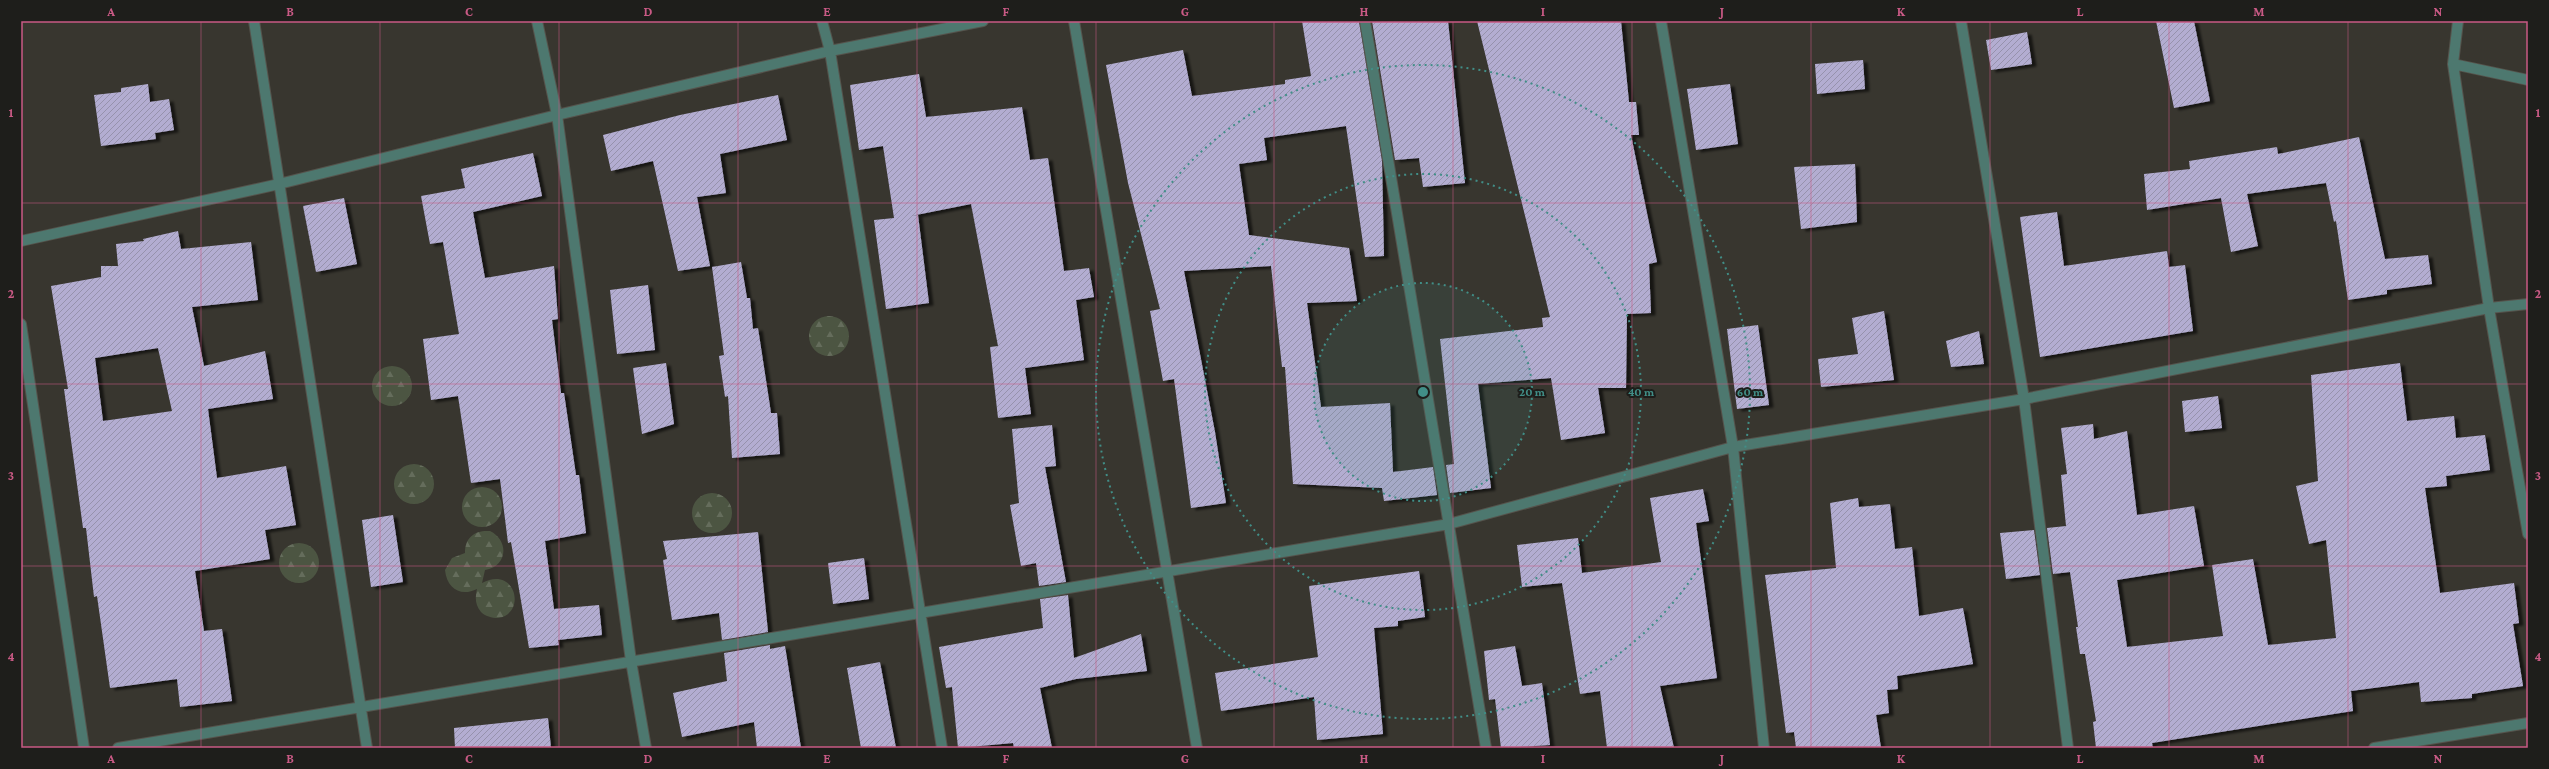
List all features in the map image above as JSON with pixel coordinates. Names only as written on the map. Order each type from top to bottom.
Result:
[{"type":"street","points":[[254,21],[367,748]]},
{"type":"street","points":[[538,21],[557,115],[631,661],[646,748]]},
{"type":"street","points":[[822,21],[830,51],[942,748]]},
{"type":"street","points":[[21,241],[279,184],[557,115],[830,51],[983,21]]},
{"type":"street","points":[[1074,21],[1197,748]]},
{"type":"street","points":[[1365,21],[1486,748]]},
{"type":"street","points":[[1661,21],[1733,447],[1764,748]]},
{"type":"street","points":[[1961,21],[2024,399],[2068,748]]},
{"type":"street","points":[[2458,21],[2453,64],[2489,308],[2528,534]]},
{"type":"street","points":[[2453,64],[2528,80]]},
{"type":"street","points":[[118,748],[920,611],[1449,524],[1733,447],[2024,399],[2489,308],[2528,304]]},
{"type":"street","points":[[21,324],[84,748]]},
{"type":"street","points":[[2374,748],[2528,723]]},
{"type":"green space","points":[[829,316],[837,318],[843,322],[847,328],[849,336],[847,344],[843,350],[837,354],[829,356],[821,354],[815,350],[811,344],[809,336],[811,328],[815,322],[821,318]]},
{"type":"green space","points":[[392,366],[400,368],[406,372],[410,378],[412,386],[410,394],[406,400],[400,404],[392,406],[384,404],[378,400],[374,394],[372,386],[374,378],[378,372],[384,368]]},
{"type":"green space","points":[[414,464],[422,466],[428,470],[432,476],[434,484],[432,492],[428,498],[422,502],[414,504],[406,502],[400,498],[396,492],[394,484],[396,476],[400,470],[406,466]]},
{"type":"green space","points":[[482,487],[490,489],[496,493],[500,499],[502,507],[500,515],[496,521],[490,525],[482,527],[474,525],[468,521],[464,515],[462,507],[464,499],[468,493],[474,489]]},
{"type":"green space","points":[[712,493],[720,495],[726,499],[730,505],[732,513],[730,521],[726,527],[720,531],[712,533],[704,531],[698,527],[694,521],[692,513],[694,505],[698,499],[704,495]]},
{"type":"green space","points":[[490,531],[501,541],[503,553],[502,559],[498,564],[485,570],[482,583],[494,579],[503,580],[510,585],[514,592],[515,600],[513,608],[507,615],[498,618],[487,616],[479,609],[476,601],[477,589],[466,592],[456,590],[446,577],[445,570],[452,558],[465,553],[465,547],[469,539],[475,533]]},
{"type":"green space","points":[[299,543],[307,545],[313,549],[317,555],[319,563],[317,571],[313,577],[307,581],[299,583],[291,581],[285,577],[281,571],[279,563],[281,555],[285,549],[291,545]]},
{"type":"building","points":[[1302,21],[1359,21],[1382,161],[1384,256],[1365,257],[1346,126],[1264,138],[1267,160],[1239,164],[1249,235],[1349,248],[1357,301],[1307,303],[1321,407],[1390,403],[1393,472],[1433,467],[1437,495],[1384,501],[1382,488],[1293,484],[1285,367],[1282,367],[1271,266],[1184,271],[1215,432],[1226,503],[1191,508],[1174,379],[1163,381],[1150,311],[1160,309],[1128,183],[1106,65],[1183,50],[1192,96],[1285,84],[1285,80],[1311,76]]},
{"type":"building","points":[[1372,21],[1448,21],[1465,183],[1423,187],[1419,158],[1395,160]]},
{"type":"building","points":[[1477,21],[1621,21],[1629,102],[1636,102],[1639,135],[1631,135],[1657,262],[1649,264],[1651,313],[1627,314],[1626,388],[1598,388],[1605,433],[1561,440],[1551,378],[1478,384],[1491,488],[1450,493],[1446,465],[1454,464],[1440,339],[1543,327],[1542,318],[1550,317]]},
{"type":"building","points":[[2156,21],[2194,21],[2210,101],[2174,108]]},
{"type":"building","points":[[2027,32],[2032,64],[1991,70],[1986,40]]},
{"type":"building","points":[[1863,60],[1865,89],[1817,94],[1815,64]]},
{"type":"building","points":[[919,74],[926,117],[1022,107],[1030,160],[1048,158],[1064,271],[1089,268],[1094,297],[1076,300],[1084,360],[1025,368],[1031,414],[998,418],[990,347],[998,346],[971,204],[911,216],[918,215],[929,303],[886,309],[874,220],[894,218],[883,146],[859,150],[850,85]]},
{"type":"building","points":[[148,84],[150,102],[169,99],[174,130],[155,133],[156,139],[101,146],[94,95],[121,92],[121,88]]},
{"type":"building","points":[[1730,84],[1738,144],[1696,150],[1687,89]]},
{"type":"building","points":[[778,95],[787,140],[720,154],[726,193],[697,197],[710,266],[678,271],[653,161],[611,171],[603,135],[680,115]]},
{"type":"building","points":[[2359,137],[2385,259],[2428,255],[2432,284],[2387,290],[2387,294],[2348,300],[2336,221],[2334,222],[2326,183],[2247,194],[2258,246],[2231,252],[2221,198],[2147,210],[2144,174],[2190,169],[2189,161],[2277,147],[2278,154]]},
{"type":"building","points":[[533,153],[542,196],[473,212],[485,278],[554,266],[558,319],[552,320],[561,393],[564,393],[576,475],[579,475],[586,533],[545,541],[554,609],[599,605],[602,635],[558,640],[559,645],[529,648],[511,542],[508,543],[500,479],[471,483],[458,396],[431,400],[423,339],[459,334],[443,242],[430,244],[421,196],[465,188],[461,169]]},
{"type":"building","points":[[1855,164],[1857,222],[1801,229],[1794,167]]},
{"type":"building","points":[[344,198],[357,264],[316,272],[303,206]]},
{"type":"building","points":[[2057,212],[2064,266],[2167,251],[2169,267],[2185,265],[2193,331],[2040,357],[2020,217]]},
{"type":"building","points":[[178,231],[181,249],[251,242],[258,300],[192,307],[204,366],[265,351],[273,399],[208,409],[217,478],[286,466],[296,525],[265,530],[270,559],[195,571],[204,631],[222,629],[232,701],[180,707],[177,679],[110,688],[97,596],[94,597],[86,528],[83,528],[64,389],[68,389],[51,286],[101,277],[101,266],[118,266],[116,244],[144,241],[143,239]],"holes":[[[158,348],[172,411],[103,421],[95,358]]]},
{"type":"building","points":[[741,262],[747,298],[750,298],[753,329],[758,328],[771,413],[777,413],[780,454],[732,458],[728,396],[725,397],[719,356],[724,355],[712,267]]},
{"type":"building","points":[[648,285],[655,350],[617,354],[610,290]]},
{"type":"building","points":[[1884,311],[1894,380],[1821,387],[1818,359],[1858,354],[1852,318]]},
{"type":"building","points":[[1758,325],[1769,405],[1737,409],[1727,329]]},
{"type":"building","points":[[1979,331],[1984,364],[1951,367],[1946,341]]},
{"type":"building","points":[[666,363],[674,424],[642,434],[633,368]]},
{"type":"building","points":[[2400,363],[2407,421],[2454,416],[2456,438],[2485,435],[2490,470],[2446,476],[2447,486],[2425,488],[2440,593],[2514,583],[2519,623],[2513,624],[2523,686],[2472,694],[2472,698],[2421,702],[2419,682],[2351,691],[2353,711],[2152,743],[2153,748],[2096,748],[2093,722],[2096,721],[2085,654],[2080,654],[2076,627],[2078,627],[2070,572],[2053,574],[2047,528],[2066,526],[2061,475],[2067,474],[2061,428],[2093,424],[2094,439],[2127,431],[2137,515],[2194,506],[2204,566],[2117,580],[2127,647],[2223,636],[2212,565],[2253,559],[2268,645],[2336,638],[2326,540],[2309,544],[2296,486],[2318,481],[2311,375]]},
{"type":"building","points":[[2218,396],[2222,428],[2185,432],[2182,401]]},
{"type":"building","points":[[1052,425],[1056,466],[1045,467],[1066,582],[1039,586],[1036,563],[1021,566],[1010,505],[1019,503],[1012,429]]},
{"type":"building","points":[[1703,489],[1709,521],[1696,523],[1717,678],[1660,686],[1674,748],[1607,748],[1600,691],[1580,694],[1562,583],[1522,587],[1517,545],[1578,538],[1582,573],[1661,562],[1650,498]]},
{"type":"building","points":[[1858,498],[1859,507],[1890,504],[1895,549],[1912,547],[1919,616],[1963,608],[1973,664],[1897,676],[1898,689],[1887,690],[1889,713],[1876,715],[1881,748],[1796,748],[1794,732],[1786,733],[1765,575],[1836,568],[1830,503]]},
{"type":"building","points":[[393,515],[403,582],[371,587],[362,520]]},
{"type":"building","points":[[2034,530],[2040,575],[2006,579],[2000,533]]},
{"type":"building","points":[[758,532],[768,632],[722,640],[719,613],[672,620],[663,560],[667,559],[663,541]]},
{"type":"building","points":[[864,558],[869,599],[833,604],[828,563]]},
{"type":"building","points":[[1419,571],[1425,617],[1398,621],[1398,626],[1374,628],[1383,734],[1317,740],[1314,697],[1221,711],[1215,673],[1318,657],[1309,586]]},
{"type":"building","points":[[1068,595],[1074,658],[1141,634],[1147,671],[1076,679],[1040,688],[1052,748],[1014,748],[1013,743],[958,748],[952,687],[946,688],[939,647],[1043,628],[1040,599]]},
{"type":"building","points":[[770,645],[770,649],[785,646],[801,748],[757,748],[754,722],[682,737],[673,693],[727,681],[724,653]]},
{"type":"building","points":[[1515,646],[1522,686],[1542,683],[1550,745],[1501,748],[1495,699],[1489,700],[1484,651]]},
{"type":"building","points":[[880,662],[896,748],[861,748],[847,668]]},
{"type":"building","points":[[548,718],[551,748],[455,748],[454,728]]}]
